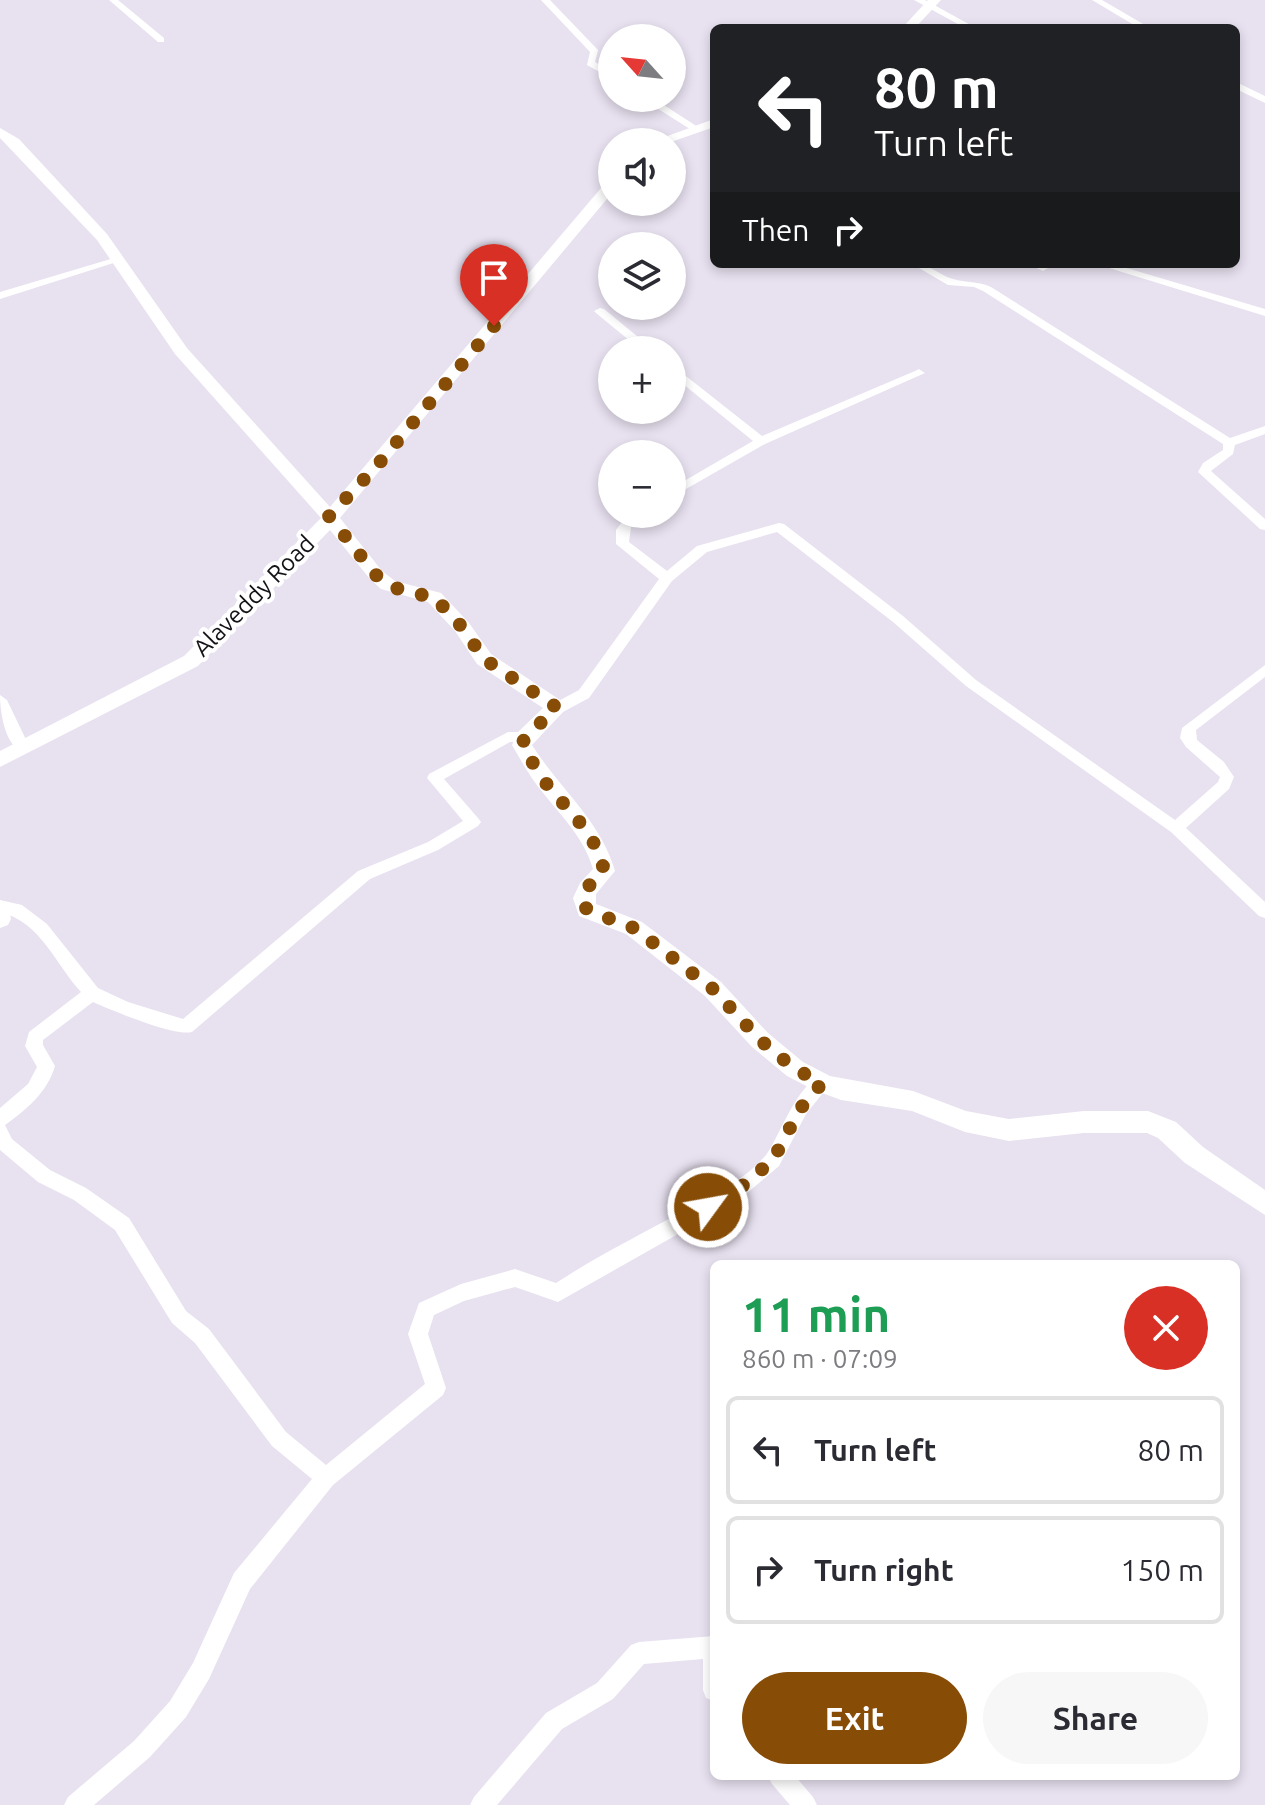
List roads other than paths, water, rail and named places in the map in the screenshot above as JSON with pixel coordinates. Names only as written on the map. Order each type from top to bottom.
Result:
[{"type":"street","points":[[113,0],[124,6],[161,40]]},
{"type":"street","points":[[545,0],[595,52],[590,63],[598,68]]},
{"type":"street","points":[[1096,0],[1139,24]]},
{"type":"street","points":[[911,24],[927,2],[965,24]]},
{"type":"street","points":[[1240,87],[1265,100]]},
{"type":"street","points":[[669,112],[696,129]]},
{"type":"street","points":[[686,132],[710,124]]},
{"type":"street","points":[[0,132],[14,142],[92,226],[181,351],[329,516],[376,575],[388,585],[434,597],[462,627],[484,659],[556,709]]},
{"type":"street","name":"Alaveddy Road","points":[[0,760],[191,661],[316,535],[598,201]]},
{"type":"street","points":[[0,296],[118,260]]},
{"type":"street","points":[[924,268],[952,283],[976,284],[987,289],[1229,443]]},
{"type":"street","points":[[1114,268],[1265,313]]},
{"type":"street","points":[[611,320],[631,336]]},
{"type":"street","points":[[686,485],[761,441],[919,373]]},
{"type":"street","points":[[686,380],[761,441]]},
{"type":"street","points":[[1229,443],[1265,430]]},
{"type":"street","points":[[1229,443],[1229,451],[1207,466],[1204,472],[1265,526]]},
{"type":"street","points":[[1265,912],[1176,828],[971,683],[898,619],[779,527],[702,549],[667,578],[584,694],[556,709],[525,737],[522,745],[543,778],[588,831],[601,856],[604,871],[584,892],[582,901],[587,910],[634,928],[713,989],[760,1040],[795,1069],[841,1090],[913,1101],[965,1121],[1009,1130],[1084,1122],[1148,1122],[1167,1130],[1194,1155],[1265,1204]]},
{"type":"street","points":[[623,528],[623,544],[667,578]]},
{"type":"street","points":[[1176,828],[1224,785],[1227,777],[1224,769],[1193,747],[1187,738],[1189,728],[1265,670]]},
{"type":"street","points":[[0,700],[23,748]]},
{"type":"street","points":[[0,919],[0,908],[15,907],[30,917],[92,993],[157,1020],[186,1027],[364,875],[433,846],[473,822],[434,778],[508,737],[525,737]]},
{"type":"street","points":[[0,1119],[39,1086],[44,1077],[46,1066],[34,1046],[35,1037],[92,993]]},
{"type":"street","points":[[76,1805],[142,1749],[178,1709],[201,1671],[242,1581],[326,1478],[436,1388],[418,1334],[426,1309],[461,1293],[515,1278],[558,1293],[734,1193],[773,1160],[800,1109],[822,1083]]},
{"type":"street","points":[[0,1131],[6,1144],[44,1176],[80,1194],[122,1224],[179,1317],[202,1336],[279,1439],[326,1478]]},
{"type":"street","points":[[482,1805],[554,1721],[605,1691],[639,1653],[710,1647]]},
{"type":"street","points":[[783,1780],[805,1805]]}]
